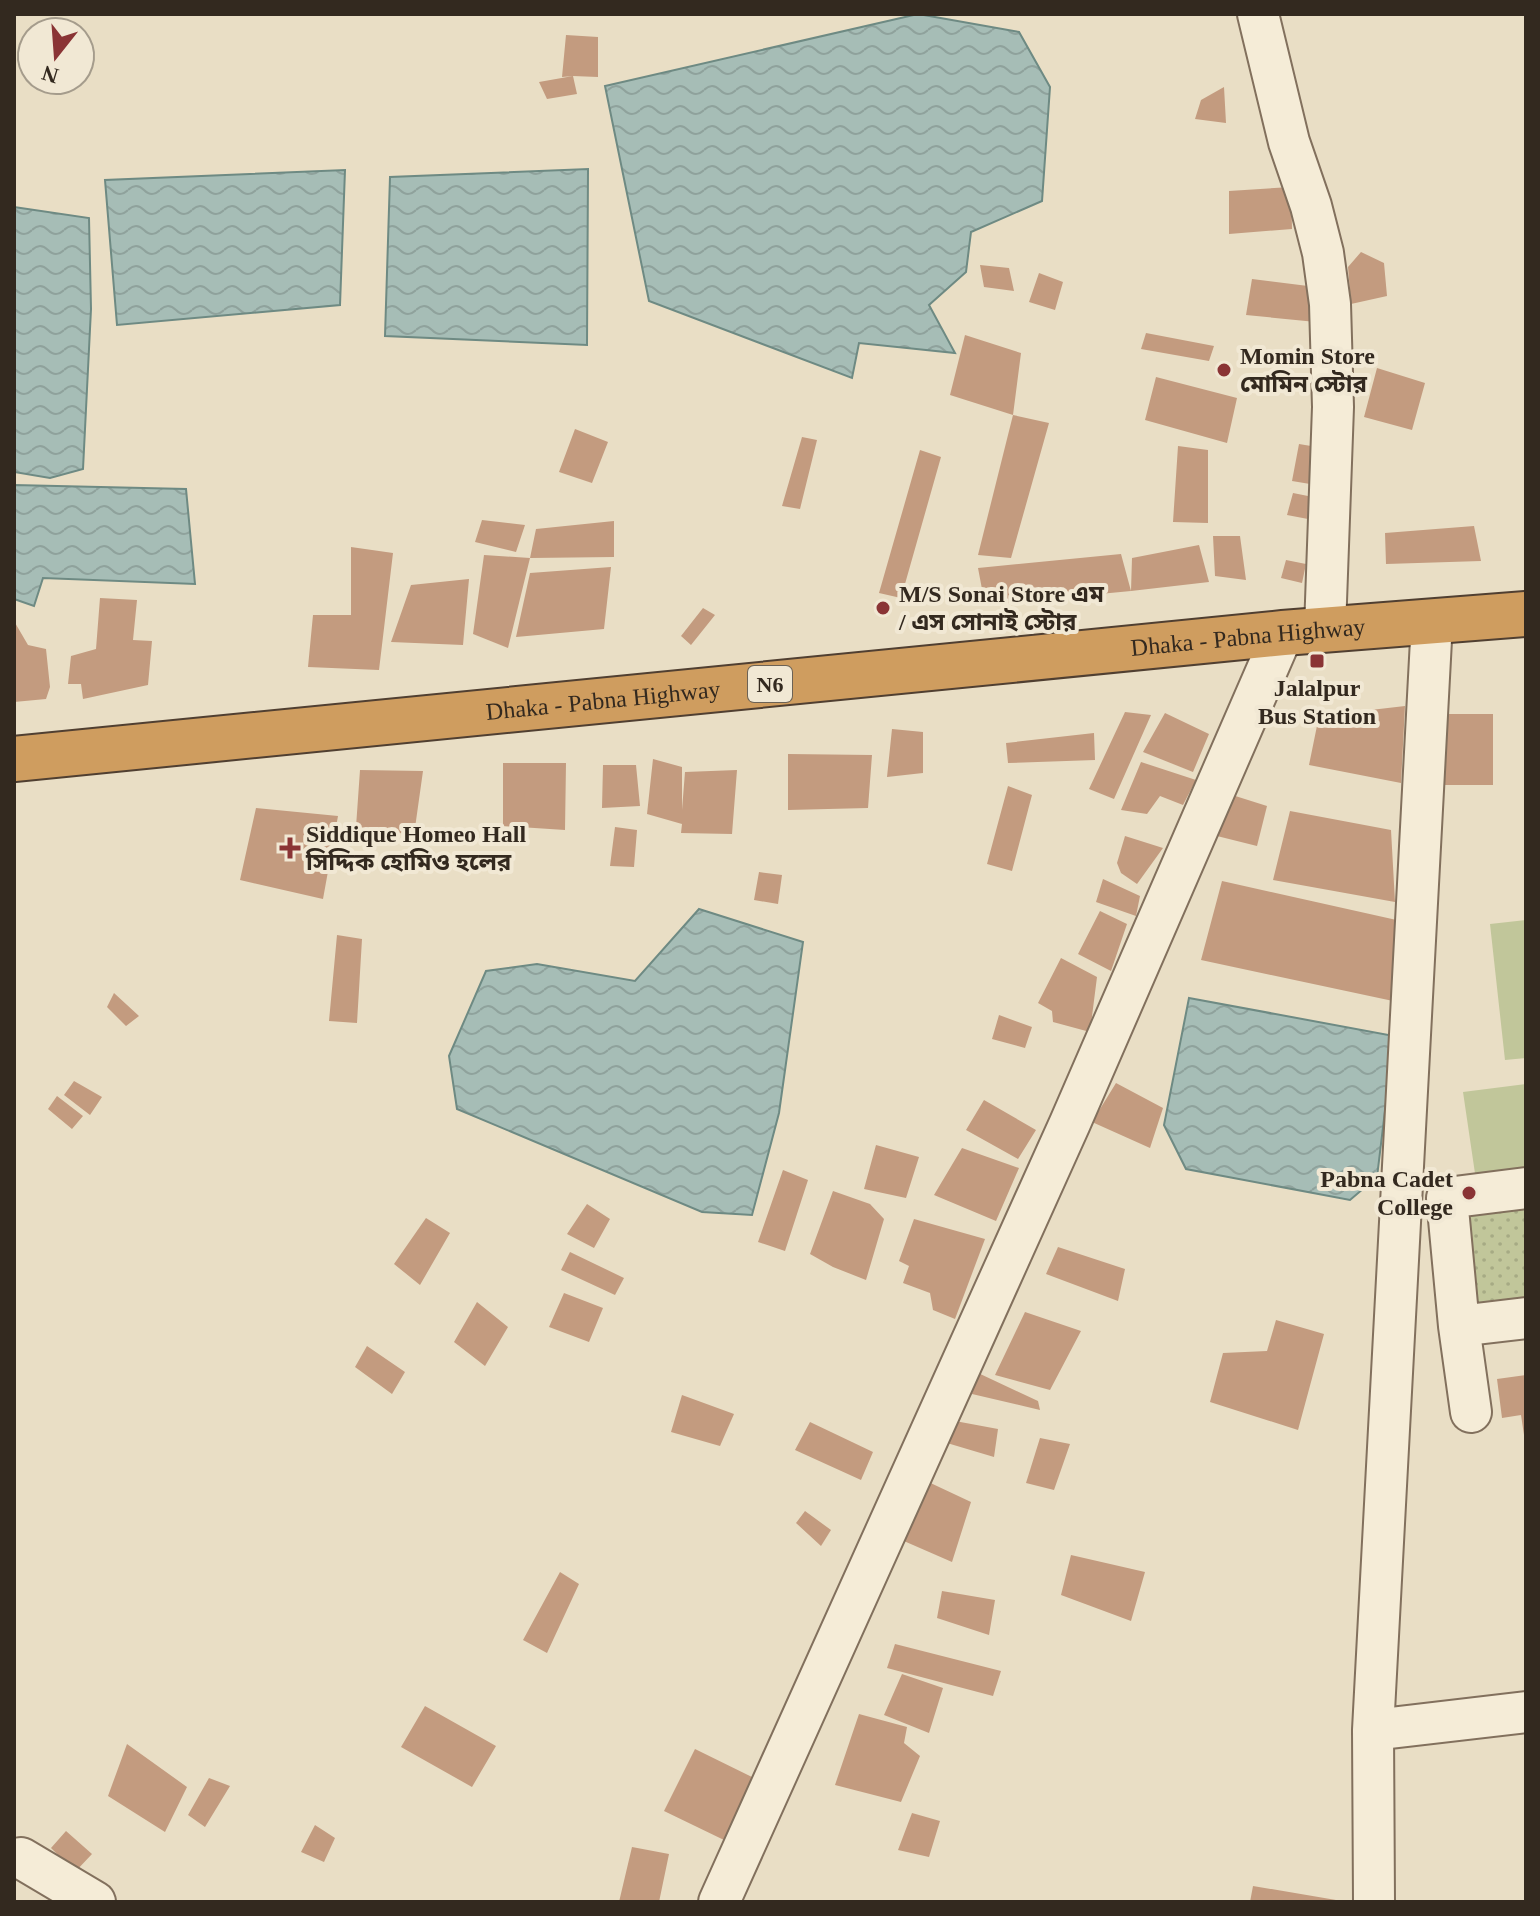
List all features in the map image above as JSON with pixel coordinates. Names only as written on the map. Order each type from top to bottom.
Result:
[{"type":"highway","name":"Dhaka - Pabna Highway","points":[[14,759],[1304,631],[1526,614]]},
{"type":"street","points":[[719,1902],[1070,1123],[1304,631],[1333,407],[1330,304],[1317,230],[1289,142],[1258,14]]},
{"type":"street","points":[[1374,1902],[1373,1730],[1432,621]]},
{"type":"street","points":[[1471,1412],[1447,1198],[1526,1188]]},
{"type":"street","points":[[1459,1326],[1526,1318]]},
{"type":"street","points":[[1373,1730],[1526,1712]]},
{"type":"street","points":[[21,1858],[95,1902]]},
{"type":"green space","points":[[1526,920],[1526,1058],[1505,1060],[1490,924]]},
{"type":"green space","points":[[1526,1084],[1526,1180],[1477,1187],[1463,1092]]},
{"type":"green space","points":[[1526,1201],[1526,1308],[1475,1314],[1461,1209]]},
{"type":"water","points":[[918,14],[1019,32],[1050,87],[1042,201],[971,232],[966,272],[929,305],[955,353],[859,343],[852,378],[649,301],[605,86]]},
{"type":"water","points":[[588,169],[587,345],[385,336],[390,177]]},
{"type":"water","points":[[345,170],[340,305],[117,325],[105,180]]},
{"type":"water","points":[[14,207],[89,218],[91,309],[83,469],[50,478],[14,472]]},
{"type":"water","points":[[14,485],[186,489],[195,584],[43,578],[34,606],[14,599]]},
{"type":"water","points":[[699,909],[803,942],[779,1113],[752,1215],[702,1212],[457,1109],[449,1056],[486,971],[537,964],[635,981]]},
{"type":"water","points":[[1189,998],[1394,1036],[1377,1177],[1350,1200],[1186,1169],[1164,1125]]},
{"type":"building","points":[[566,35],[598,37],[598,77],[562,77]]},
{"type":"building","points":[[573,76],[577,94],[547,99],[539,82]]},
{"type":"building","points":[[1224,87],[1226,123],[1195,119],[1201,100]]},
{"type":"building","points":[[1291,187],[1292,229],[1229,234],[1229,191]]},
{"type":"building","points":[[1361,252],[1384,263],[1387,296],[1351,304],[1348,267]]},
{"type":"building","points":[[980,265],[1009,268],[1014,291],[984,287]]},
{"type":"building","points":[[1039,273],[1063,282],[1055,310],[1029,302]]},
{"type":"building","points":[[1252,279],[1316,287],[1316,322],[1246,315]]},
{"type":"building","points":[[1146,333],[1214,346],[1209,361],[1141,349]]},
{"type":"building","points":[[965,335],[1021,353],[1013,415],[950,395]]},
{"type":"building","points":[[1377,368],[1425,383],[1412,430],[1364,417]]},
{"type":"building","points":[[1156,377],[1237,398],[1227,443],[1145,420]]},
{"type":"building","points":[[1013,415],[1049,423],[1011,558],[978,555]]},
{"type":"building","points":[[575,429],[608,442],[592,483],[559,472]]},
{"type":"building","points":[[802,437],[817,440],[800,509],[782,506]]},
{"type":"building","points":[[1299,444],[1317,447],[1316,485],[1292,481]]},
{"type":"building","points":[[1178,446],[1208,450],[1208,523],[1173,522]]},
{"type":"building","points":[[920,450],[941,457],[901,598],[879,593]]},
{"type":"building","points":[[1293,493],[1313,497],[1308,519],[1287,515]]},
{"type":"building","points":[[482,520],[525,525],[516,552],[475,542]]},
{"type":"building","points":[[614,521],[614,557],[530,558],[536,529]]},
{"type":"building","points":[[1474,526],[1481,561],[1386,564],[1385,533]]},
{"type":"building","points":[[1213,536],[1240,536],[1246,580],[1215,576]]},
{"type":"building","points":[[1199,545],[1209,582],[1131,591],[1132,558]]},
{"type":"building","points":[[351,547],[393,553],[379,670],[308,667],[313,615],[351,615]]},
{"type":"building","points":[[1121,554],[1131,591],[985,605],[978,568]]},
{"type":"building","points":[[484,555],[530,558],[508,648],[473,634]]},
{"type":"building","points":[[1286,560],[1306,564],[1302,583],[1281,578]]},
{"type":"building","points":[[611,567],[604,629],[516,637],[530,573]]},
{"type":"building","points":[[469,579],[463,645],[391,642],[411,585]]},
{"type":"building","points":[[100,598],[137,600],[133,640],[152,641],[148,685],[83,699],[81,684],[68,684],[71,656],[96,649]]},
{"type":"building","points":[[703,608],[715,615],[691,645],[681,636]]},
{"type":"building","points":[[14,621],[28,645],[46,649],[50,687],[46,699],[14,702]]},
{"type":"building","points":[[1405,706],[1401,783],[1309,765],[1319,716]]},
{"type":"building","points":[[1125,712],[1151,715],[1114,799],[1089,789]]},
{"type":"building","points":[[1165,713],[1209,734],[1193,772],[1143,752]]},
{"type":"building","points":[[1444,714],[1493,714],[1493,785],[1444,785]]},
{"type":"building","points":[[892,729],[923,732],[923,773],[887,777]]},
{"type":"building","points":[[1094,733],[1095,760],[1008,763],[1006,743]]},
{"type":"building","points":[[788,754],[872,755],[868,808],[788,810]]},
{"type":"building","points":[[653,759],[682,767],[682,810],[685,772],[737,770],[732,834],[681,833],[682,824],[647,814]]},
{"type":"building","points":[[1141,762],[1196,780],[1183,805],[1160,796],[1147,814],[1121,810]]},
{"type":"building","points":[[503,763],[566,763],[565,830],[503,826]]},
{"type":"building","points":[[603,765],[636,765],[640,806],[602,808]]},
{"type":"building","points":[[360,770],[423,771],[414,835],[356,827]]},
{"type":"building","points":[[1008,786],[1032,795],[1012,871],[987,864]]},
{"type":"building","points":[[1229,794],[1267,806],[1257,846],[1217,836]]},
{"type":"building","name":"Siddique Homeo Hall সিদ্দিক হোমিও হলের","points":[[256,808],[338,816],[323,899],[240,880]]},
{"type":"building","points":[[1290,811],[1391,830],[1395,902],[1273,880]]},
{"type":"building","points":[[615,827],[637,830],[634,867],[610,866]]},
{"type":"building","points":[[1125,836],[1163,848],[1137,884],[1121,873],[1117,863]]},
{"type":"building","points":[[759,872],[782,875],[778,904],[754,900]]},
{"type":"building","points":[[1103,879],[1140,896],[1136,916],[1096,902]]},
{"type":"building","points":[[1222,881],[1401,921],[1393,1001],[1201,960]]},
{"type":"building","points":[[1100,911],[1127,924],[1111,971],[1078,954]]},
{"type":"building","points":[[337,935],[362,939],[357,1023],[329,1021]]},
{"type":"building","points":[[1061,958],[1097,977],[1090,1032],[1053,1022],[1052,1011],[1038,1003]]},
{"type":"building","points":[[114,993],[139,1016],[126,1026],[107,1007]]},
{"type":"building","points":[[999,1015],[1032,1027],[1025,1048],[992,1039]]},
{"type":"building","points":[[74,1081],[102,1097],[90,1115],[64,1095]]},
{"type":"building","points":[[1116,1083],[1163,1108],[1150,1148],[1092,1122]]},
{"type":"building","points":[[57,1096],[83,1116],[72,1129],[48,1109]]},
{"type":"building","points":[[984,1100],[1036,1130],[1018,1159],[966,1130]]},
{"type":"building","points":[[876,1145],[919,1157],[906,1198],[864,1189]]},
{"type":"building","points":[[962,1148],[1019,1168],[996,1221],[934,1195]]},
{"type":"building","points":[[783,1170],[808,1180],[785,1251],[758,1242]]},
{"type":"building","points":[[833,1191],[870,1204],[884,1219],[866,1280],[810,1254]]},
{"type":"building","points":[[587,1204],[610,1219],[594,1248],[567,1234]]},
{"type":"building","points":[[426,1218],[450,1233],[420,1285],[394,1264]]},
{"type":"building","points":[[914,1219],[985,1239],[955,1319],[933,1310],[930,1293],[903,1283],[909,1266],[899,1261]]},
{"type":"building","points":[[1058,1247],[1125,1269],[1118,1301],[1046,1274]]},
{"type":"building","points":[[570,1252],[624,1278],[615,1295],[561,1270]]},
{"type":"building","points":[[564,1293],[603,1308],[589,1342],[549,1327]]},
{"type":"building","points":[[477,1302],[508,1327],[485,1366],[454,1342]]},
{"type":"building","points":[[1025,1312],[1081,1331],[1050,1390],[995,1375]]},
{"type":"building","points":[[1276,1320],[1324,1334],[1298,1430],[1210,1402],[1223,1353],[1267,1351]]},
{"type":"building","points":[[367,1346],[405,1372],[392,1394],[355,1367]]},
{"type":"building","points":[[976,1372],[1038,1401],[1040,1410],[972,1394]]},
{"type":"building","points":[[1526,1375],[1524,1435],[1521,1415],[1502,1418],[1497,1379]]},
{"type":"building","points":[[682,1395],[734,1414],[720,1446],[671,1432]]},
{"type":"building","points":[[955,1421],[998,1429],[994,1457],[947,1443]]},
{"type":"building","points":[[810,1422],[873,1452],[861,1480],[795,1450]]},
{"type":"building","points":[[1040,1438],[1070,1444],[1054,1490],[1026,1483]]},
{"type":"building","points":[[922,1479],[971,1502],[952,1562],[897,1538]]},
{"type":"building","points":[[805,1511],[831,1530],[821,1546],[796,1523]]},
{"type":"building","points":[[1071,1555],[1145,1572],[1131,1621],[1061,1595]]},
{"type":"building","points":[[560,1572],[579,1584],[547,1653],[523,1640]]},
{"type":"building","points":[[942,1591],[995,1600],[989,1635],[937,1618]]},
{"type":"building","points":[[895,1644],[1001,1671],[993,1696],[887,1668]]},
{"type":"building","points":[[902,1674],[943,1688],[929,1733],[884,1715]]},
{"type":"building","points":[[425,1706],[496,1746],[472,1787],[401,1747]]},
{"type":"building","points":[[859,1714],[907,1727],[904,1743],[920,1756],[901,1802],[835,1785]]},
{"type":"building","points":[[127,1744],[187,1787],[165,1832],[108,1796]]},
{"type":"building","points":[[695,1749],[754,1778],[724,1840],[664,1811]]},
{"type":"building","points":[[209,1778],[230,1786],[205,1827],[188,1815]]},
{"type":"building","points":[[912,1813],[940,1821],[929,1857],[898,1850]]},
{"type":"building","points":[[315,1825],[335,1838],[324,1862],[301,1852]]},
{"type":"building","points":[[66,1831],[92,1854],[75,1872],[51,1848]]},
{"type":"building","points":[[632,1847],[669,1854],[659,1902],[619,1902]]},
{"type":"building","points":[[1253,1886],[1336,1900],[1336,1902],[1250,1902]]},
{"type":"place","name":"Momin Store মোমিন স্টোর","points":[[1224,370]]},
{"type":"place","name":"M/S Sonai Store এম / এস সোনাই স্টোর","points":[[883,608]]},
{"type":"place","name":"Jalalpur Bus Station","points":[[1317,661]]},
{"type":"place","name":"Siddique Homeo Hall সিদ্দিক হোমিও হলের","points":[[290,848]]},
{"type":"place","name":"Pabna Cadet College","points":[[1469,1193]]}]
